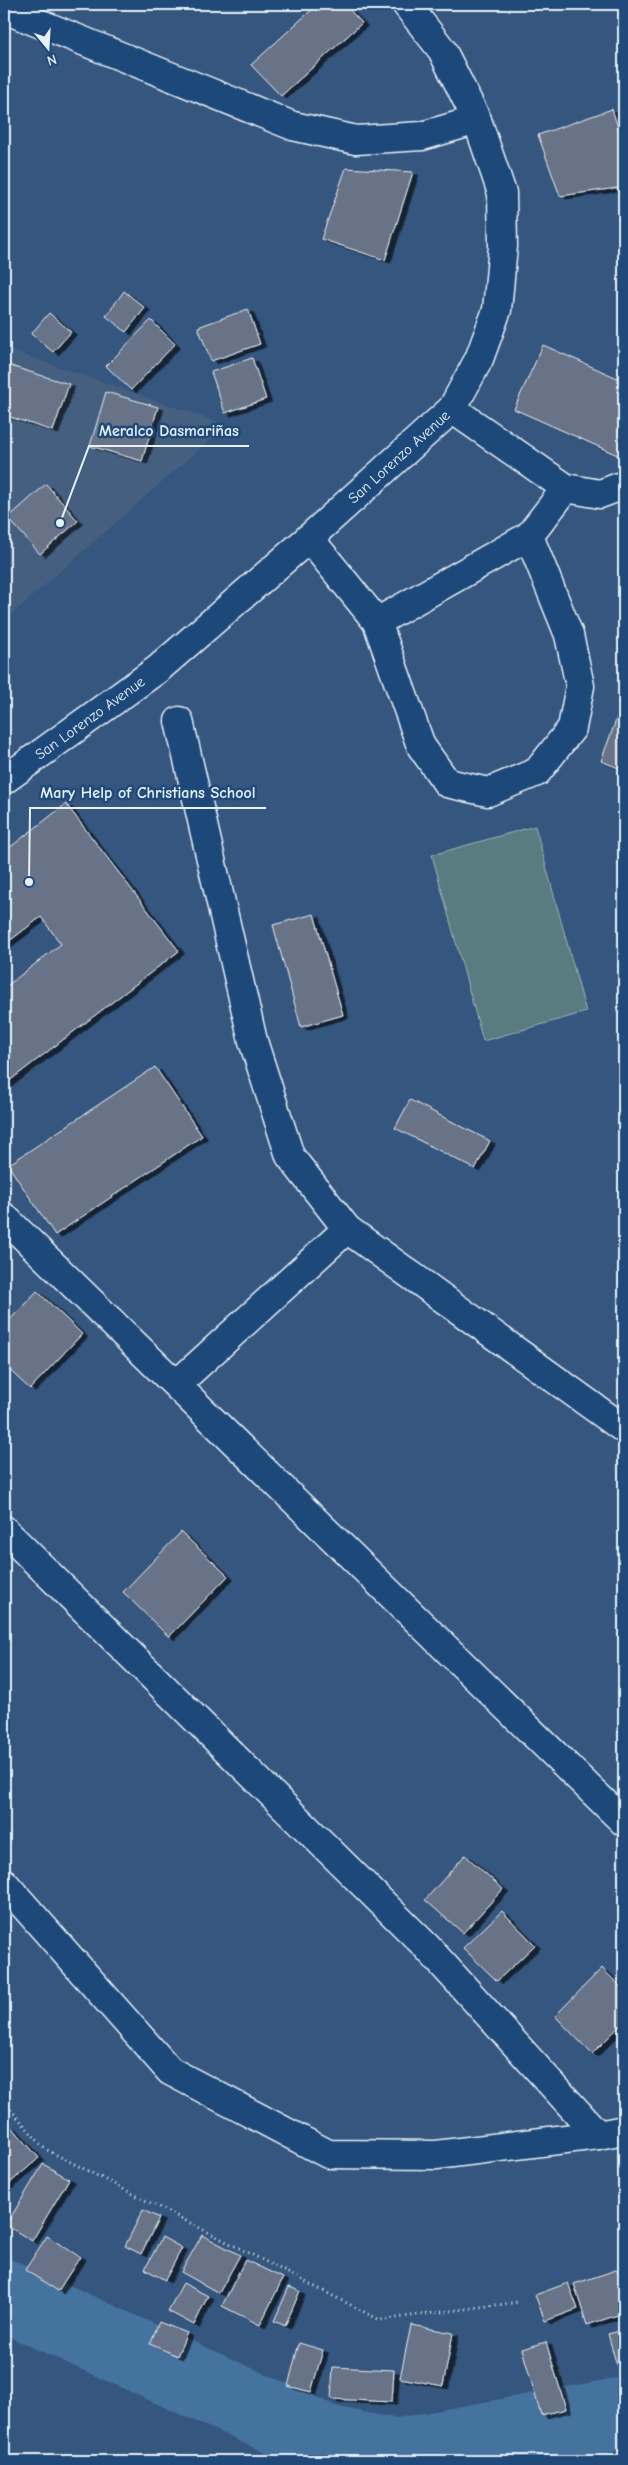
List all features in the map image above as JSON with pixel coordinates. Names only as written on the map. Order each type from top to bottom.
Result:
[{"type":"street","name":"San Lorenzo Avenue","points":[[4,780],[158,669],[309,538],[452,409],[479,359],[497,310],[503,246],[502,193],[476,120],[442,50],[406,4]]},
{"type":"street","points":[[4,9],[293,126],[356,140],[422,136],[476,120]]},
{"type":"street","points":[[452,409],[566,488],[600,494],[624,485]]},
{"type":"street","points":[[377,622],[529,536],[566,488]]},
{"type":"street","points":[[309,538],[377,622],[421,746],[447,783],[488,792],[537,772],[572,728],[580,686],[568,635],[529,536]]},
{"type":"street","points":[[179,721],[253,1041],[290,1156],[347,1229],[624,1429]]},
{"type":"street","points":[[4,1217],[624,1822]]},
{"type":"street","points":[[177,1384],[347,1229]]},
{"type":"street","points":[[4,1530],[426,1946],[611,2133]]},
{"type":"street","points":[[4,1883],[170,2071],[328,2154],[436,2155],[611,2133]]},
{"type":"path","points":[[4,2102],[45,2149],[380,2320],[519,2302]]},
{"type":"shaded area","points":[[4,348],[227,425],[4,621]]},
{"type":"green space","points":[[535,826],[586,1012],[483,1041],[432,855]]},
{"type":"building","points":[[318,4],[344,4],[362,23],[281,96],[251,65]]},
{"type":"building","points":[[612,109],[624,146],[624,187],[560,196],[538,135]]},
{"type":"building","points":[[346,168],[413,172],[385,260],[321,239]]},
{"type":"building","points":[[124,291],[145,308],[126,332],[106,316]]},
{"type":"building","points":[[248,309],[260,344],[211,361],[198,327]]},
{"type":"building","points":[[49,313],[71,332],[53,352],[31,334]]},
{"type":"building","points":[[151,320],[175,344],[131,390],[106,366]]},
{"type":"building","points":[[543,345],[624,381],[624,458],[514,409]]},
{"type":"building","points":[[252,358],[266,399],[225,413],[211,372]]},
{"type":"building","points":[[4,364],[69,384],[53,431],[4,415]]},
{"type":"building","points":[[106,392],[158,407],[142,461],[90,446]]},
{"type":"building","points":[[46,484],[78,521],[40,554],[8,518]]},
{"type":"building","points":[[624,698],[624,770],[601,761]]},
{"type":"building","points":[[66,804],[179,951],[4,1085],[4,988],[61,944],[41,917],[4,945],[4,852]]},
{"type":"building","points":[[314,914],[343,1015],[301,1027],[273,925]]},
{"type":"building","points":[[155,1067],[202,1136],[55,1235],[8,1165]]},
{"type":"building","points":[[410,1100],[490,1141],[475,1169],[395,1128]]},
{"type":"building","points":[[37,1291],[82,1334],[30,1389],[4,1365],[4,1326]]},
{"type":"building","points":[[181,1532],[228,1576],[169,1637],[123,1592]]},
{"type":"building","points":[[465,1855],[503,1889],[463,1933],[425,1900]]},
{"type":"building","points":[[502,1911],[535,1945],[497,1981],[463,1948]]},
{"type":"building","points":[[602,1968],[624,1990],[624,2022],[592,2054],[555,2016]]},
{"type":"building","points":[[11,2126],[39,2158],[4,2188],[4,2132]]},
{"type":"building","points":[[43,2164],[69,2179],[32,2241],[6,2225]]},
{"type":"building","points":[[143,2210],[159,2218],[141,2254],[125,2246]]},
{"type":"building","points":[[202,2235],[240,2255],[219,2293],[181,2272]]},
{"type":"building","points":[[47,2236],[80,2257],[58,2291],[25,2270]]},
{"type":"building","points":[[162,2237],[182,2248],[165,2280],[145,2269]]},
{"type":"building","points":[[245,2260],[283,2278],[260,2325],[222,2306]]},
{"type":"building","points":[[622,2268],[624,2275],[624,2313],[587,2325],[574,2284]]},
{"type":"building","points":[[183,2283],[208,2296],[194,2325],[168,2311]]},
{"type":"building","points":[[568,2283],[578,2309],[545,2321],[535,2295]]},
{"type":"building","points":[[289,2287],[300,2291],[285,2326],[274,2321]]},
{"type":"building","points":[[159,2322],[187,2333],[177,2356],[150,2344]]},
{"type":"building","points":[[411,2325],[453,2333],[443,2386],[400,2378]]},
{"type":"building","points":[[624,2330],[624,2376],[620,2377],[608,2334]]},
{"type":"building","points":[[546,2342],[566,2409],[541,2415],[522,2349]]},
{"type":"building","points":[[299,2343],[323,2350],[311,2392],[288,2386]]},
{"type":"building","points":[[333,2367],[394,2370],[392,2402],[331,2399]]},
{"type":"waterway","points":[[4,2295],[326,2441],[394,2455],[624,2413]]},
{"type":"place","name":"Meralco Dasmariñas","points":[[60,523]]},
{"type":"place","name":"Mary Help of Christians School","points":[[29,882]]}]
